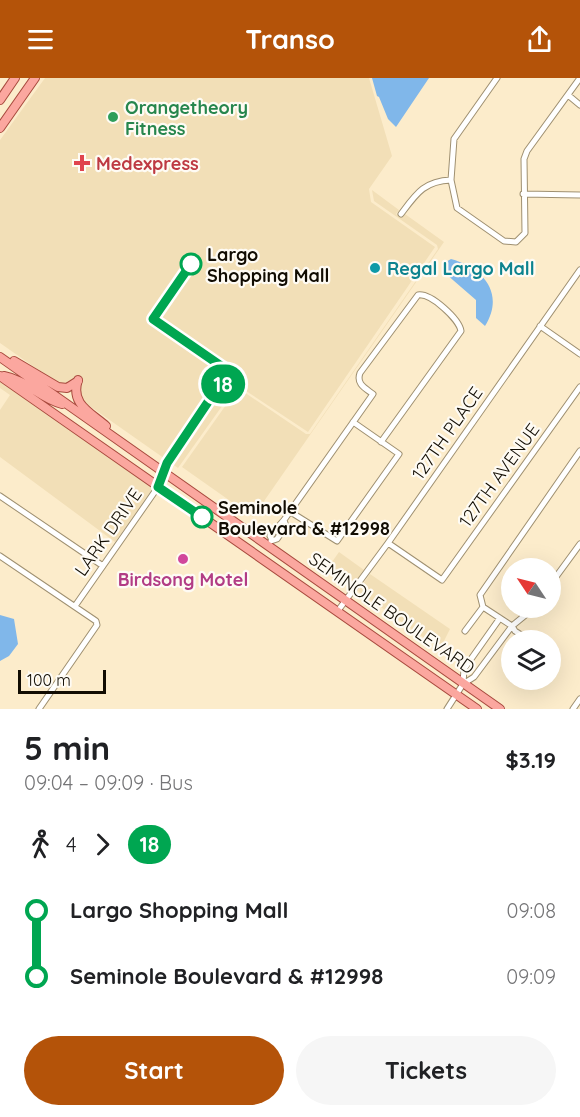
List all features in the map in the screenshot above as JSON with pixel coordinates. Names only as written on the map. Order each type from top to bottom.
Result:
[{"type":"main road","points":[[0,100],[15,78]]},
{"type":"main road","points":[[0,128],[35,78]]},
{"type":"main road","points":[[0,356],[58,387],[67,388],[78,380],[75,391],[77,401],[133,452]]},
{"type":"main road","name":"SEMINOLE BOULEVARD","points":[[0,356],[163,474],[270,543],[346,601],[500,709]]},
{"type":"main road","points":[[0,376],[16,378],[50,401],[68,405]]},
{"type":"main road","name":"SEMINOLE BOULEVARD","points":[[0,376],[477,709]]},
{"type":"street","points":[[496,78],[454,139],[452,180],[457,208],[504,241],[516,242],[525,233],[523,194],[524,159],[527,151],[580,78]]},
{"type":"street","points":[[568,95],[580,105]]},
{"type":"street","points":[[401,214],[423,187],[452,180]]},
{"type":"street","points":[[523,194],[580,195]]},
{"type":"street","name":"127TH PLACE","points":[[337,612],[580,270]]},
{"type":"street","points":[[270,543],[277,539],[281,527],[286,526],[284,520],[289,511],[373,394],[360,384],[358,379],[360,373],[418,295],[424,294],[460,323],[461,331],[381,442]]},
{"type":"street","points":[[540,326],[580,354]]},
{"type":"street","name":"127TH AVENUE","points":[[388,543],[441,580],[580,387]]},
{"type":"street","points":[[289,511],[337,541],[399,454],[353,422]]},
{"type":"street","points":[[514,630],[512,626],[483,607],[480,595],[580,451]]},
{"type":"street","name":"LARK DRIVE","points":[[75,606],[158,487],[163,474]]},
{"type":"street","points":[[0,496],[103,566]]},
{"type":"street","points":[[561,570],[580,544]]},
{"type":"street","points":[[0,556],[96,621],[97,625],[39,709]]},
{"type":"street","points":[[465,631],[483,607]]},
{"type":"street","points":[[463,684],[464,669],[500,618]]},
{"type":"street","points":[[447,709],[463,684],[474,677],[512,626],[522,618]]},
{"type":"street","points":[[573,709],[580,699]]},
{"type":"shaded area","points":[[45,78],[369,78],[392,156],[369,189],[371,202],[435,247],[308,432],[237,385],[178,468],[0,343],[0,140]]},
{"type":"shaded area","points":[[372,190],[399,210],[396,214],[401,218],[405,214],[444,242],[253,517],[182,467],[238,388],[306,434],[310,434],[438,249],[437,245],[374,201]]},
{"type":"shaded area","points":[[0,379],[153,488],[115,542],[0,457],[0,410],[10,395],[0,388]]},
{"type":"shaded area","points":[[339,552],[364,570],[352,587],[327,569]]},
{"type":"shaded area","points":[[370,574],[450,629],[440,649],[358,591]]},
{"type":"water","points":[[372,78],[429,78],[396,127],[388,119],[377,96]]},
{"type":"water","points":[[451,259],[473,269],[488,284],[493,303],[485,326],[476,318],[476,300],[446,274],[444,263]]},
{"type":"water","points":[[0,615],[14,619],[18,644],[9,656],[0,661]]},
{"type":"bus line","name":"18","points":[[191,264],[153,319],[231,375],[212,396],[167,463],[158,487],[202,517]]},
{"type":"place","name":"Orangetheory Fitness","points":[[113,117]]},
{"type":"place","name":"Medexpress","points":[[82,163]]},
{"type":"place","name":"Largo Shopping Mall","points":[[191,264]]},
{"type":"place","name":"Regal Largo Mall","points":[[375,268]]},
{"type":"place","name":"Seminole Boulevard & #12998","points":[[202,517]]},
{"type":"place","name":"Birdsong Motel","points":[[183,559]]}]
